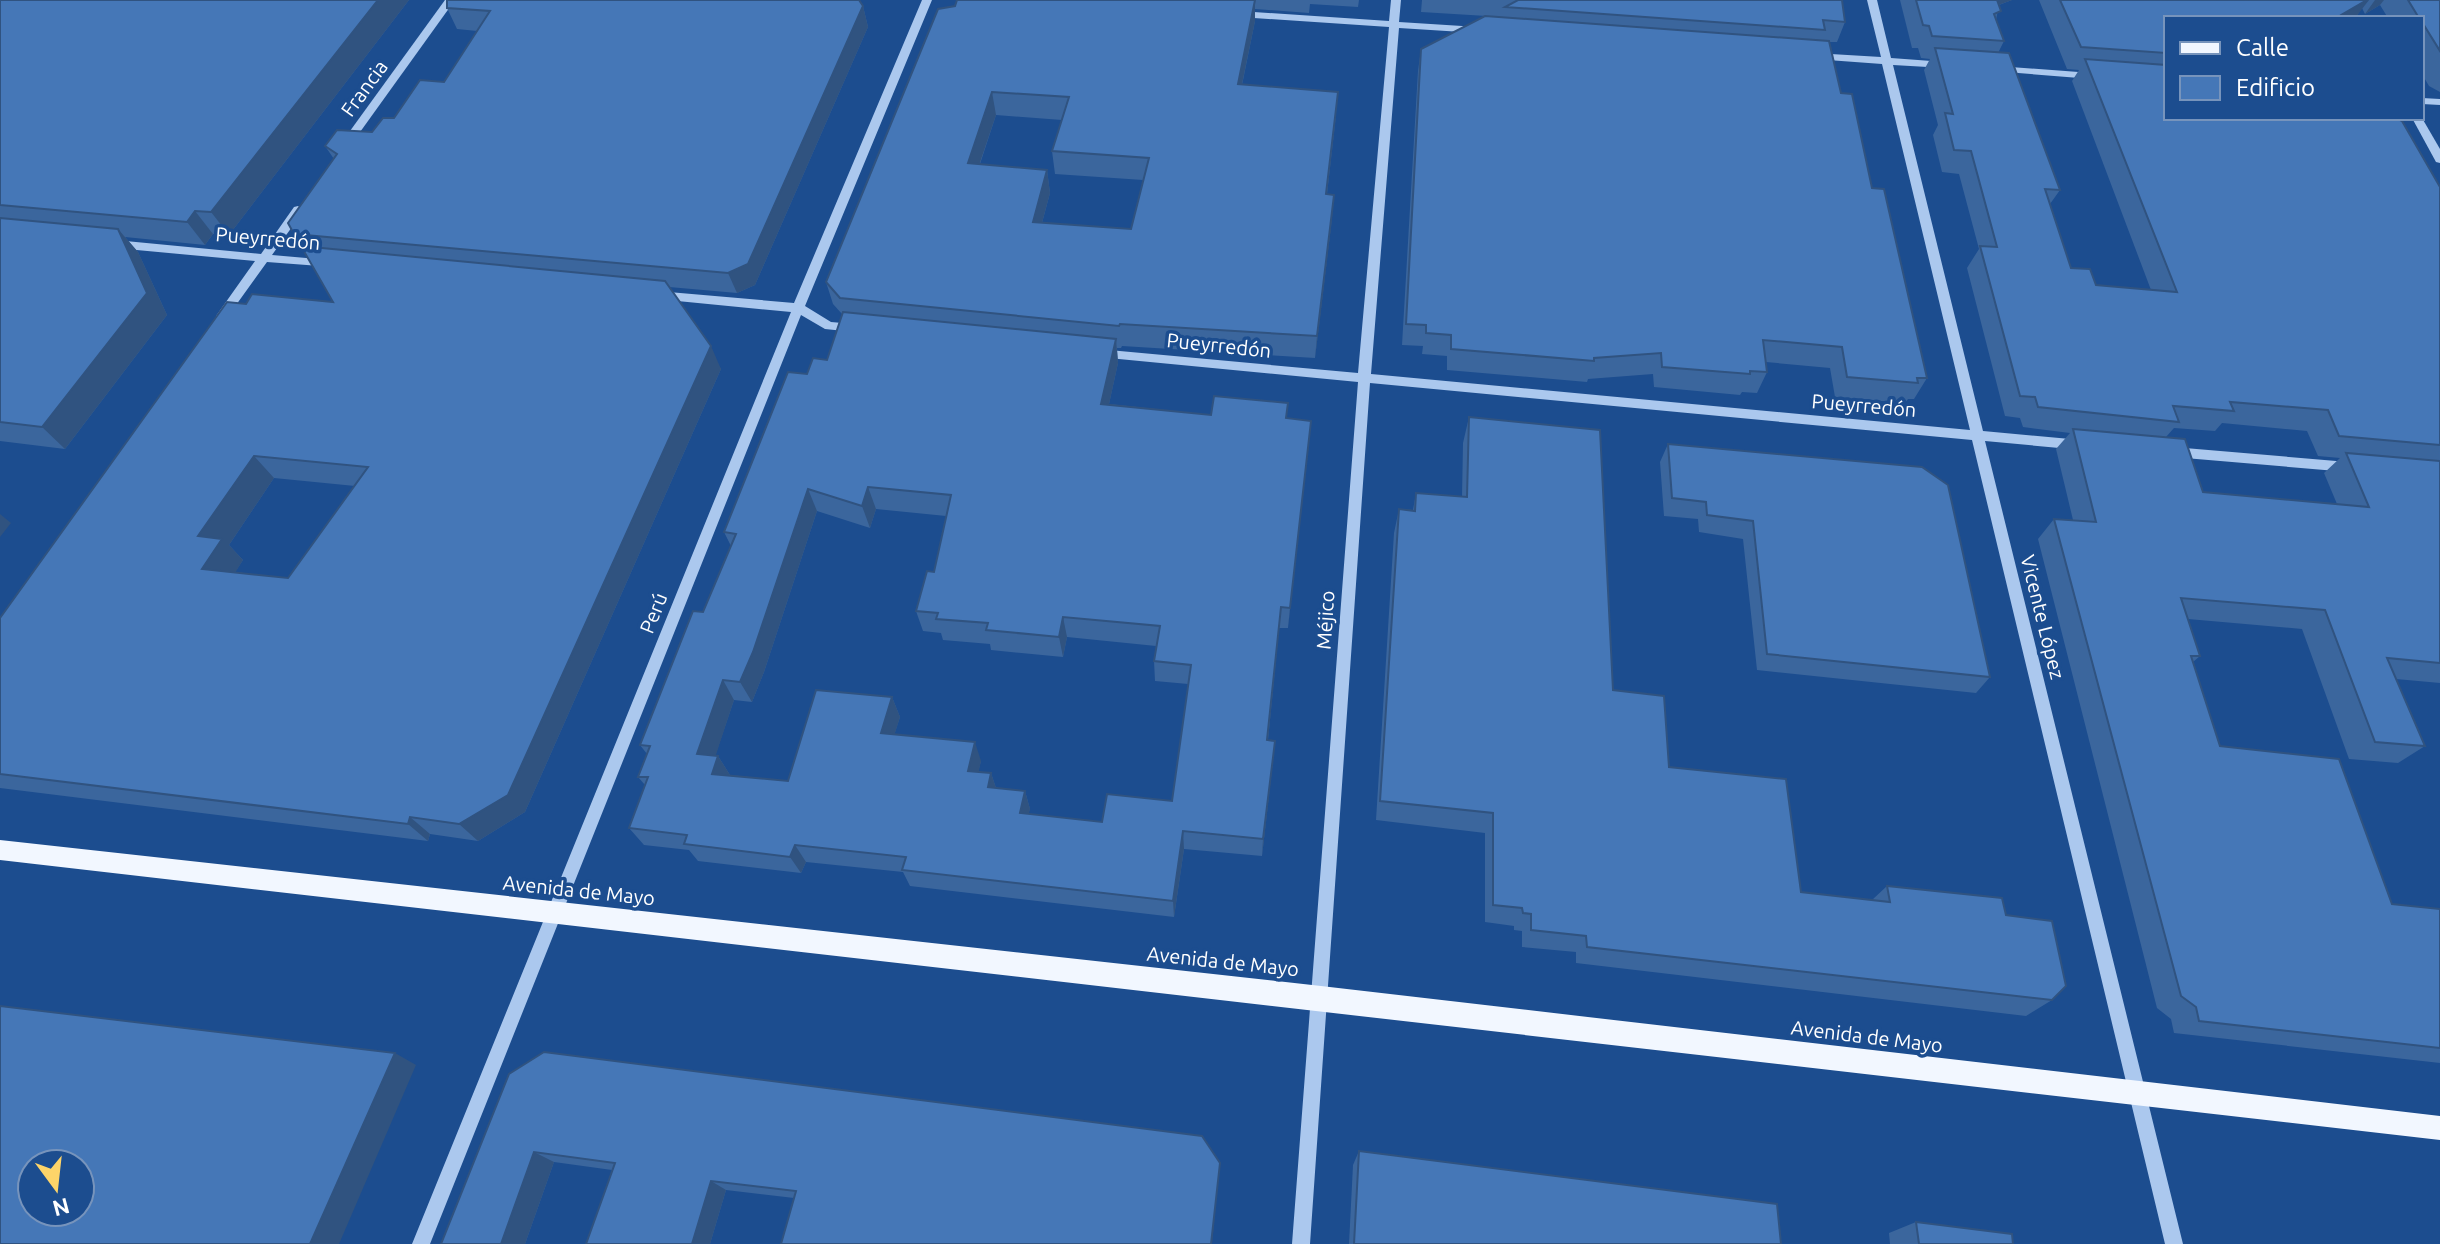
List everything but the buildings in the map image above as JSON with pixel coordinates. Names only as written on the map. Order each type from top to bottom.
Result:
[{"type":"main road","name":"Avenida de Mayo","points":[[0,850],[1321,998],[2440,1128]]},
{"type":"street","name":"Francia","points":[[338,155],[450,0]]},
{"type":"street","name":"Perú","points":[[421,1244],[798,308],[927,0]]},
{"type":"street","name":"Méjico","points":[[1301,1244],[1364,380],[1396,0]]},
{"type":"street","name":"Vicente López","points":[[1872,0],[2174,1244]]},
{"type":"street","points":[[1224,13],[1489,31]]},
{"type":"street","points":[[1807,55],[1964,67]]},
{"type":"street","points":[[1980,68],[2104,77]]},
{"type":"street","points":[[2418,120],[2440,159]]},
{"type":"street","points":[[218,321],[310,193]]},
{"type":"street","name":"Pueyrredón","points":[[108,243],[342,265]]},
{"type":"street","points":[[641,293],[798,308],[829,326],[861,329]]},
{"type":"street","name":"Pueyrredón","points":[[1081,351],[1364,380],[2099,446]]},
{"type":"street","points":[[2161,451],[2363,469]]}]
